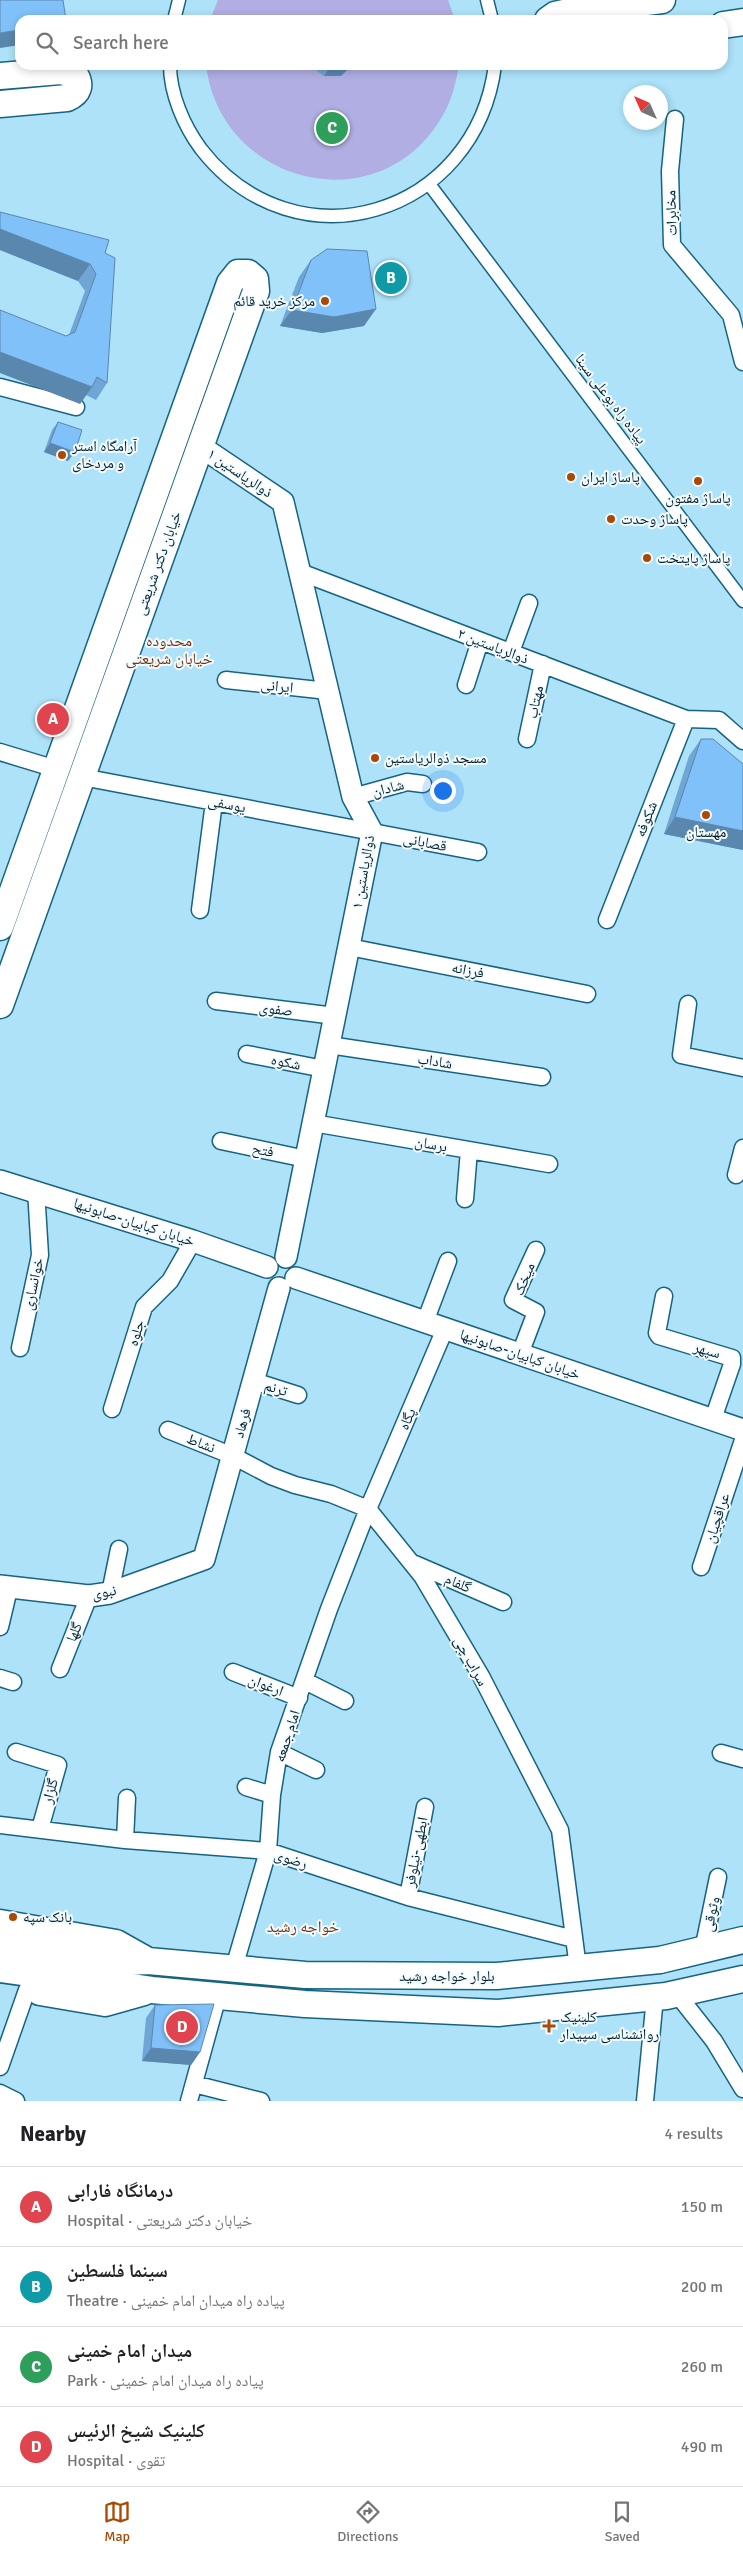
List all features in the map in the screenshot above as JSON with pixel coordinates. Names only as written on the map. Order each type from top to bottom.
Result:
[{"type":"main road","points":[[564,15],[662,0]]},
{"type":"main road","points":[[728,24],[743,22]]},
{"type":"main road","points":[[0,76],[70,72],[79,82],[78,89],[73,95],[56,100],[0,104]]},
{"type":"main road","name":"خیابان دکتر شریعتی","points":[[0,927],[230,283],[238,273],[248,273],[256,282],[256,291],[0,1005]]},
{"type":"main road","points":[[160,477],[186,485]]},
{"type":"main road","points":[[0,1923],[116,1943],[148,1961]]},
{"type":"main road","name":"بلوار خواجه رشید","points":[[148,1961],[233,1971],[305,1975],[497,1976],[660,1960],[743,1940]]},
{"type":"main road","points":[[0,1947],[104,1972],[152,1990],[305,2004],[498,2013],[666,1995],[743,1979]]},
{"type":"main road","points":[[0,1969],[104,1972],[148,1961]]},
{"type":"main road","points":[[0,1986],[105,2003],[152,1990]]},
{"type":"street","points":[[175,15],[179,0]]},
{"type":"street","points":[[487,0],[491,15]]},
{"type":"street","points":[[171,70],[178,106],[193,138],[215,167],[243,190],[274,206],[307,214],[339,216],[363,213],[401,201],[429,184],[455,161],[475,132],[489,100],[494,70]]},
{"type":"street","name":"مخابرات","points":[[674,119],[670,171],[672,244],[737,314]]},
{"type":"street","name":"پیاده راه بوعلی سینا","points":[[429,184],[743,600]]},
{"type":"street","points":[[737,314],[743,362]]},
{"type":"street","points":[[0,387],[76,407]]},
{"type":"street","name":"ذوالریاستین ۱","points":[[200,446],[283,502],[353,797],[372,832],[286,1257]]},
{"type":"street","name":"ذوالریاستین ۲","points":[[300,572],[686,719],[719,720],[743,741]]},
{"type":"street","points":[[511,652],[529,603]]},
{"type":"street","points":[[466,684],[480,641]]},
{"type":"street","name":"مهتاب","points":[[527,739],[542,664]]},
{"type":"street","name":"ایرانی","points":[[226,680],[328,691]]},
{"type":"street","name":"شکوفه","points":[[606,920],[686,719]]},
{"type":"street","points":[[0,752],[56,770]]},
{"type":"street","name":"یوسفی","points":[[82,777],[372,832]]},
{"type":"street","name":"شادان","points":[[353,797],[407,782],[423,784]]},
{"type":"street","points":[[200,910],[214,802]]},
{"type":"street","name":"قصابانی","points":[[372,832],[478,852]]},
{"type":"street","name":"فرزانه","points":[[349,947],[587,994]]},
{"type":"street","name":"صفوی","points":[[216,1002],[335,1016]]},
{"type":"street","points":[[688,1004],[680,1056],[743,1068]]},
{"type":"street","name":"شاداب","points":[[329,1045],[542,1077]]},
{"type":"street","name":"شکوه","points":[[247,1054],[324,1069]]},
{"type":"street","name":"برسان","points":[[313,1123],[550,1164]]},
{"type":"street","name":"فتح","points":[[221,1141],[306,1159]]},
{"type":"street","points":[[736,1175],[743,1148]]},
{"type":"street","points":[[465,1199],[469,1150]]},
{"type":"street","name":"خیابان کبابیان-صابونیها","points":[[0,1181],[36,1190],[267,1267]]},
{"type":"street","name":"خوانساری","points":[[20,1348],[40,1256],[36,1190]]},
{"type":"street","name":"جلوه","points":[[112,1409],[144,1307],[170,1281],[193,1241]]},
{"type":"street","name":"میخک","points":[[520,1354],[536,1312],[513,1300],[536,1250]]},
{"type":"street","points":[[276,1257],[286,1257],[295,1264],[288,1283],[274,1286],[267,1278],[267,1267],[276,1257]]},
{"type":"street","name":"پگاه","points":[[368,1509],[435,1325],[448,1261]]},
{"type":"street","name":"خیابان کبابیان-صابونیها","points":[[288,1283],[435,1325],[743,1430]]},
{"type":"street","name":"فرهاد","points":[[204,1559],[254,1381],[288,1283]]},
{"type":"street","name":"سپهر","points":[[664,1296],[657,1333],[659,1336],[732,1358],[732,1364],[713,1419]]},
{"type":"street","name":"ترنم","points":[[254,1381],[298,1394]]},
{"type":"street","name":"نشاط","points":[[168,1430],[233,1456]]},
{"type":"street","name":"عراقچیان","points":[[701,1567],[743,1440]]},
{"type":"street","name":"سراب چی","points":[[233,1456],[295,1486],[332,1494],[368,1509],[422,1576],[481,1676],[560,1830],[578,1968]]},
{"type":"street","name":"امام جمعه","points":[[233,1971],[268,1851],[272,1795],[279,1752],[329,1609],[368,1509]]},
{"type":"street","points":[[110,1593],[119,1550]]},
{"type":"street","name":"نبوی","points":[[5,1587],[89,1596],[110,1593],[204,1559]]},
{"type":"street","name":"گلفام","points":[[412,1564],[503,1602]]},
{"type":"street","points":[[0,1628],[5,1587]]},
{"type":"street","name":"گلها","points":[[60,1669],[89,1596]]},
{"type":"street","name":"ارغوان","points":[[233,1672],[299,1698]]},
{"type":"street","points":[[305,1682],[345,1700]]},
{"type":"street","name":"گلزار","points":[[16,1752],[58,1765],[40,1830]]},
{"type":"street","points":[[279,1752],[316,1770]]},
{"type":"street","points":[[721,1753],[743,1759]]},
{"type":"street","points":[[246,1787],[272,1795]]},
{"type":"street","points":[[125,1840],[127,1798]]},
{"type":"street","name":"ابطهی-نیلوفر","points":[[408,1897],[425,1807]]},
{"type":"street","name":"رضوی","points":[[0,1825],[125,1840],[268,1851],[408,1897],[574,1939]]},
{"type":"street","name":"وثوقی","points":[[703,1950],[718,1878]]},
{"type":"street","points":[[0,2067],[27,1990]]},
{"type":"street","points":[[666,1995],[714,2041],[743,2089]]},
{"type":"street","points":[[645,2101],[666,1995]]},
{"type":"street","points":[[189,2101],[218,1996]]},
{"type":"street","points":[[194,2084],[261,2101]]},
{"type":"street","points":[[0,2093],[16,2101]]},
{"type":"shaded area","points":[[218,0],[448,0],[453,15],[212,15]]},
{"type":"shaded area","points":[[207,70],[458,70],[453,91],[443,115],[416,149],[382,170],[345,179],[307,177],[271,163],[241,140],[218,107]]},
{"type":"building","points":[[0,0],[63,0],[65,15],[15,15],[15,31],[0,33]]},
{"type":"building","points":[[0,212],[109,240],[105,253],[115,258],[107,383],[97,377],[92,387],[0,352],[0,310],[66,336],[75,332],[96,274],[90,264],[0,229]]},
{"type":"building","name":"مرکز خرید قائم","points":[[327,249],[367,251],[376,309],[334,317],[292,310],[311,260]]},
{"type":"building","points":[[58,422],[82,430],[75,452],[50,443]]},
{"type":"building","name":"مهستان","points":[[701,739],[713,739],[743,764],[743,831],[675,817]]},
{"type":"building","points":[[214,2004],[200,2052],[151,2048],[155,2005]]},
{"type":"place","name":"میدان امام خمینی","points":[[332,128]]},
{"type":"place","name":"سینما فلسطین","points":[[391,278]]},
{"type":"place","name":"مرکز خرید قائم","points":[[325,301]]},
{"type":"place","name":"آرامگاه استر و مردخای","points":[[62,455]]},
{"type":"place","name":"پاساژ ایران","points":[[571,477]]},
{"type":"place","name":"پاساژ مفتون","points":[[698,481]]},
{"type":"place","name":"پاساژ وحدت","points":[[611,519]]},
{"type":"place","name":"پاساژ پایتخت","points":[[647,558]]},
{"type":"place","name":"درمانگاه فارابی","points":[[53,719]]},
{"type":"place","name":"مسجد ذوالریاستین","points":[[375,758]]},
{"type":"place","name":"مهستان","points":[[706,815]]},
{"type":"place","name":"بانک سپه","points":[[13,1917]]},
{"type":"place","name":"کلینیک روانشناسی سپیدار","points":[[549,2026]]},
{"type":"place","name":"کلینیک شیخ الرئیس","points":[[182,2027]]},
{"type":"district","name":"محدوده خیابان شریعتی","points":[[169,650]]},
{"type":"district","name":"خواجه رشید","points":[[303,1927]]}]
